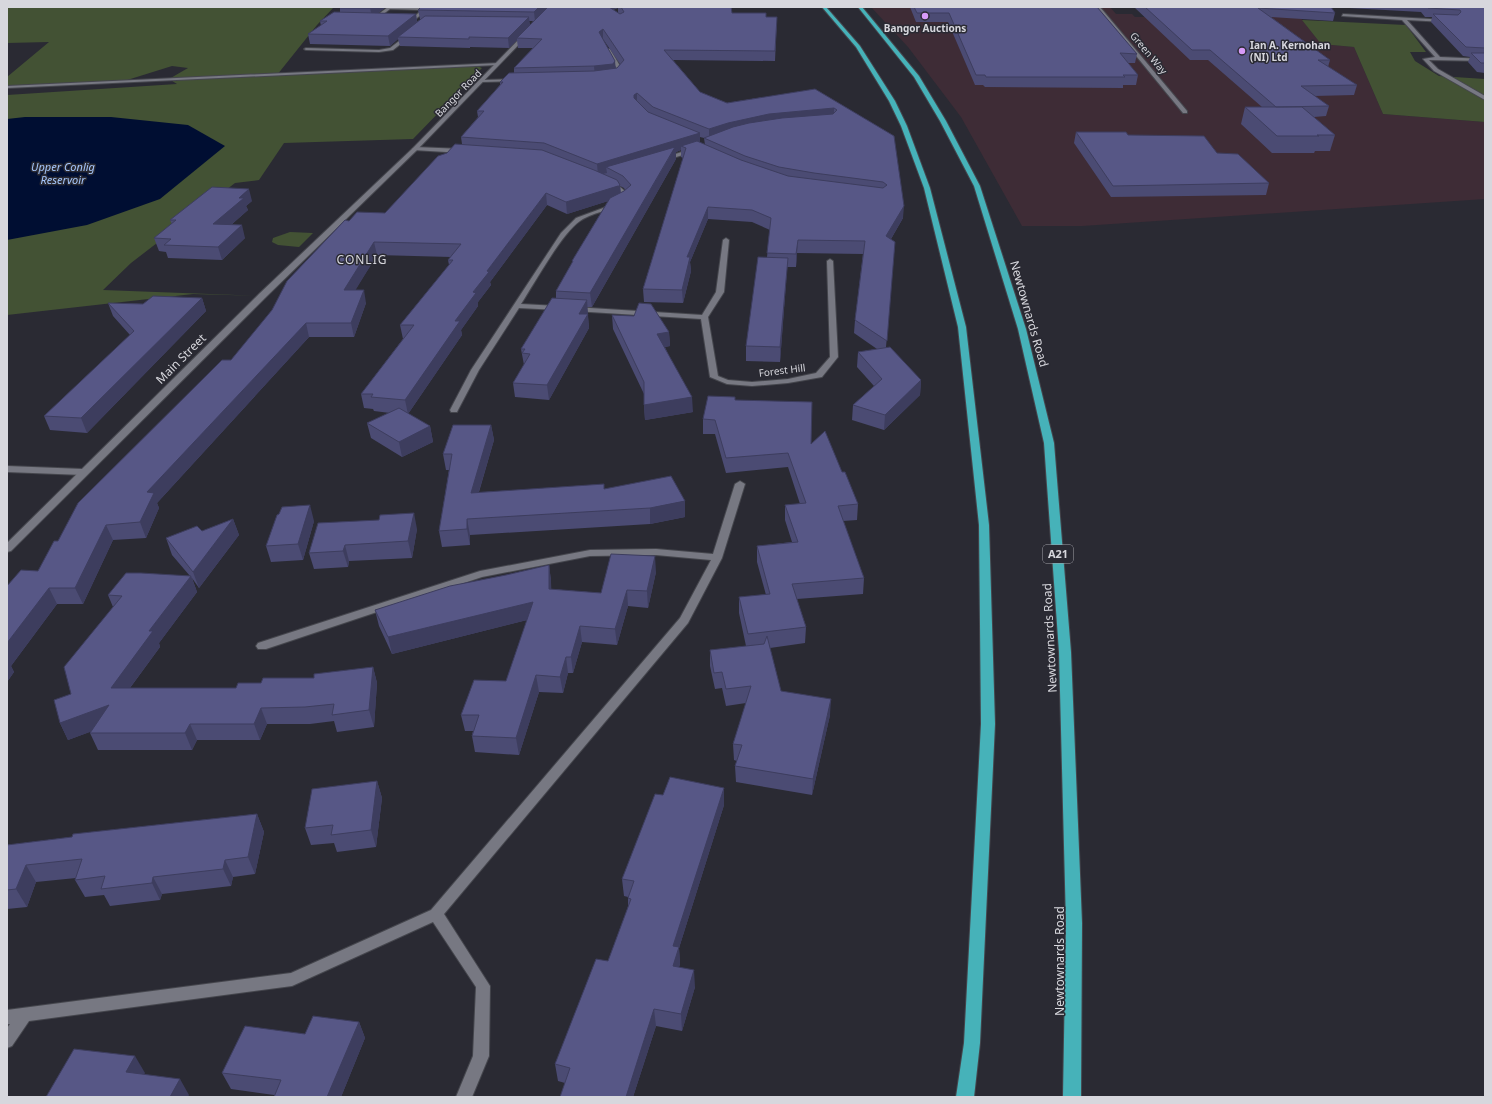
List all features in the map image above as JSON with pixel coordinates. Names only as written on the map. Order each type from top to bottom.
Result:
[{"type":"highway","points":[[824,7],[858,46],[892,101],[904,126],[927,188],[962,327],[984,525],[988,724],[972,1043],[966,1097]]},
{"type":"highway","name":"Newtownards Road","points":[[860,7],[916,76],[943,121],[977,186],[1022,329],[1049,443],[1066,652],[1074,923],[1072,1097]]},
{"type":"street","name":"Green Way","points":[[1098,7],[1185,112]]},
{"type":"street","points":[[373,20],[389,8],[426,10],[412,21]]},
{"type":"street","points":[[1343,15],[1448,21]]},
{"type":"street","points":[[1403,18],[1439,58]]},
{"type":"street","points":[[366,20],[381,20]]},
{"type":"street","points":[[404,21],[419,21]]},
{"type":"street","name":"Bangor Road","points":[[374,190],[416,149],[532,29]]},
{"type":"street","points":[[306,49],[379,51],[391,49],[415,31]]},
{"type":"street","points":[[606,47],[621,71],[615,76],[609,77]]},
{"type":"street","points":[[1485,60],[1439,58],[1425,59],[1436,70],[1485,98]]},
{"type":"street","points":[[7,87],[497,64]]},
{"type":"street","points":[[482,81],[520,80]]},
{"type":"street","points":[[416,149],[468,152]]},
{"type":"street","points":[[658,161],[700,149]]},
{"type":"street","points":[[454,410],[475,370],[563,234],[578,219],[616,205],[627,197],[621,190],[604,182]]},
{"type":"street","name":"Main Street","points":[[7,549],[262,296],[374,190]]},
{"type":"street","points":[[516,306],[704,317],[720,292],[726,240]]},
{"type":"street","name":"Forest Hill","points":[[704,317],[714,377],[727,382],[752,384],[788,381],[818,375],[834,357],[830,261]]},
{"type":"street","points":[[7,469],[83,472]]},
{"type":"street","points":[[7,1017],[292,979],[436,914],[684,620],[717,558],[740,484]]},
{"type":"street","points":[[262,646],[480,574],[590,553],[656,552],[717,558]]},
{"type":"street","points":[[436,914],[483,986],[481,1056],[464,1097]]},
{"type":"street","points":[[7,1041],[24,1015]]},
{"type":"shaded area","points":[[871,7],[1110,7],[1116,14],[1132,14],[1135,17],[1300,17],[1321,44],[1354,47],[1383,114],[1485,122],[1485,199],[1082,226],[1022,226],[961,117],[908,47]]},
{"type":"green space","points":[[7,7],[334,7],[317,25],[277,75],[477,66],[482,68],[413,139],[284,143],[259,180],[235,183],[131,263],[103,290],[262,296],[193,294],[7,315],[7,95],[177,84],[169,79],[188,68],[172,66],[124,81],[7,87],[7,77],[49,42],[7,43]]},
{"type":"green space","points":[[1302,20],[1406,25],[1426,52],[1410,52],[1415,61],[1439,76],[1485,79],[1485,122],[1383,114],[1354,47],[1321,44]]},
{"type":"green space","points":[[290,232],[313,233],[299,247],[278,245],[272,242],[273,238]]},
{"type":"water","name":"Upper Conlig Reservoir","points":[[25,117],[111,117],[188,125],[225,146],[160,199],[87,225],[7,240],[7,119]]},
{"type":"building","points":[[341,7],[372,7],[340,8]]},
{"type":"building","points":[[421,7],[539,7],[534,12],[418,10]]},
{"type":"building","points":[[548,7],[609,7],[620,14],[624,12],[621,7],[731,7],[732,13],[766,13],[766,17],[777,17],[775,51],[664,50],[700,92],[727,103],[815,89],[894,136],[904,206],[886,236],[895,242],[887,341],[855,320],[865,241],[798,240],[796,254],[767,253],[771,218],[752,210],[708,207],[687,257],[690,257],[682,290],[643,289],[686,148],[681,146],[697,141],[741,160],[788,176],[883,188],[887,185],[883,182],[779,167],[745,156],[704,138],[733,127],[749,123],[782,118],[833,114],[837,110],[834,108],[769,114],[728,123],[709,129],[653,107],[637,93],[634,95],[634,98],[648,112],[700,133],[597,164],[544,143],[461,137],[484,111],[477,111],[503,82],[500,82],[509,73],[594,71],[617,68],[624,60],[603,29],[599,32],[615,61],[613,64],[594,66],[514,68],[542,39],[517,38]]},
{"type":"building","points":[[914,7],[1097,7],[1137,54],[1120,53],[1138,75],[1123,75],[1125,77],[986,77],[985,75],[976,75],[949,13],[917,13]]},
{"type":"building","points":[[1145,7],[1331,7],[1335,13],[1258,8],[1330,60],[1318,60],[1357,85],[1301,86],[1329,106],[1276,107],[1210,50],[1192,50]]},
{"type":"building","points":[[1427,7],[1485,7],[1485,48],[1466,47],[1433,14],[1458,15],[1461,12],[1460,10]]},
{"type":"building","points":[[334,12],[416,14],[388,36],[308,34],[327,21],[320,21]]},
{"type":"building","points":[[425,16],[529,17],[508,38],[469,37],[469,39],[398,37]]},
{"type":"building","points":[[1471,53],[1485,53],[1485,63],[1481,63]]},
{"type":"building","points":[[1245,107],[1302,107],[1335,135],[1277,136]]},
{"type":"building","points":[[1076,132],[1126,132],[1128,135],[1204,136],[1217,153],[1238,154],[1269,183],[1113,186]]},
{"type":"building","points":[[455,144],[542,150],[617,180],[620,185],[616,188],[618,186],[566,202],[546,193],[487,271],[489,272],[473,292],[476,293],[455,321],[460,321],[405,400],[371,397],[373,394],[361,394],[414,325],[400,325],[453,260],[448,260],[461,244],[374,242],[344,290],[364,290],[351,323],[306,323],[147,492],[154,493],[140,522],[106,525],[75,588],[49,588],[7,643],[7,586],[21,570],[38,571],[54,541],[58,541],[78,503],[222,360],[231,360],[272,310],[287,281],[345,220],[349,221],[357,212],[385,213],[438,156],[447,153]]},
{"type":"building","points":[[675,147],[590,293],[556,291],[572,261],[610,198],[624,191],[631,185],[623,176],[606,167]]},
{"type":"building","points":[[212,187],[249,189],[239,198],[244,198],[213,224],[242,225],[218,247],[164,245],[171,239],[154,238],[176,220],[170,220]]},
{"type":"building","points":[[758,257],[788,258],[780,347],[746,346]]},
{"type":"building","points":[[153,296],[202,298],[81,418],[44,416],[134,331],[108,303],[143,304]]},
{"type":"building","points":[[552,298],[587,300],[579,314],[588,314],[547,385],[513,383],[530,354],[522,353],[525,349],[521,349]]},
{"type":"building","points":[[639,303],[651,304],[669,332],[657,334],[692,397],[644,405],[644,382],[612,315],[634,316]]},
{"type":"building","points":[[890,347],[921,380],[885,415],[853,405],[882,379],[858,352]]},
{"type":"building","points":[[708,396],[735,397],[735,400],[812,402],[811,444],[825,431],[842,472],[845,472],[858,504],[838,506],[864,578],[792,584],[806,627],[748,634],[739,597],[770,594],[757,546],[798,542],[785,505],[806,503],[788,453],[726,458],[715,420],[703,419]]},
{"type":"building","points":[[399,408],[430,426],[399,442],[367,423]]},
{"type":"building","points":[[453,425],[491,425],[471,493],[604,484],[604,489],[671,476],[685,501],[650,508],[467,519],[467,529],[439,531],[452,454],[443,454]]},
{"type":"building","points":[[310,505],[298,544],[266,546],[277,515],[282,507]]},
{"type":"building","points":[[414,513],[408,541],[345,545],[343,551],[309,553],[318,523],[379,520],[380,515]]},
{"type":"building","points":[[233,519],[193,572],[166,538],[197,526],[202,531]]},
{"type":"building","points":[[611,554],[655,556],[647,591],[627,590],[615,629],[580,626],[571,657],[566,657],[560,677],[536,675],[516,738],[472,736],[479,715],[461,715],[474,680],[506,681],[533,602],[388,637],[375,610],[450,586],[549,565],[549,589],[601,593]]},
{"type":"building","points":[[126,573],[191,576],[149,631],[153,631],[111,688],[236,688],[238,683],[261,683],[263,678],[314,678],[314,674],[373,667],[369,710],[332,715],[334,704],[305,707],[261,708],[254,724],[190,724],[185,733],[90,733],[109,705],[60,723],[54,700],[71,694],[64,667],[122,596],[108,595]]},
{"type":"building","points":[[767,636],[781,691],[831,699],[813,779],[735,766],[742,745],[733,744],[751,686],[726,689],[722,672],[714,673],[710,650],[764,644]]},
{"type":"building","points":[[670,777],[724,788],[673,946],[679,947],[673,966],[694,970],[681,1014],[654,1009],[626,1097],[560,1097],[570,1068],[555,1064],[596,959],[608,961],[631,899],[628,898],[634,881],[622,879],[655,794],[663,795]]},
{"type":"building","points":[[377,781],[371,830],[331,835],[333,825],[305,828],[312,789]]},
{"type":"building","points":[[257,814],[248,857],[225,860],[223,869],[153,877],[152,883],[101,889],[105,876],[75,880],[82,859],[26,865],[16,889],[7,890],[7,845],[72,837],[73,834]]},
{"type":"building","points":[[313,1016],[359,1022],[327,1097],[274,1097],[281,1080],[222,1073],[245,1026],[305,1034]]},
{"type":"building","points":[[74,1049],[135,1056],[126,1072],[180,1079],[170,1097],[46,1097]]},
{"type":"place","name":"Bangor Auctions","points":[[925,16]]},
{"type":"place","name":"Ian A. Kernohan (NI) Ltd","points":[[1242,51]]},
{"type":"district","name":"CONLIG","points":[[362,260]]}]
